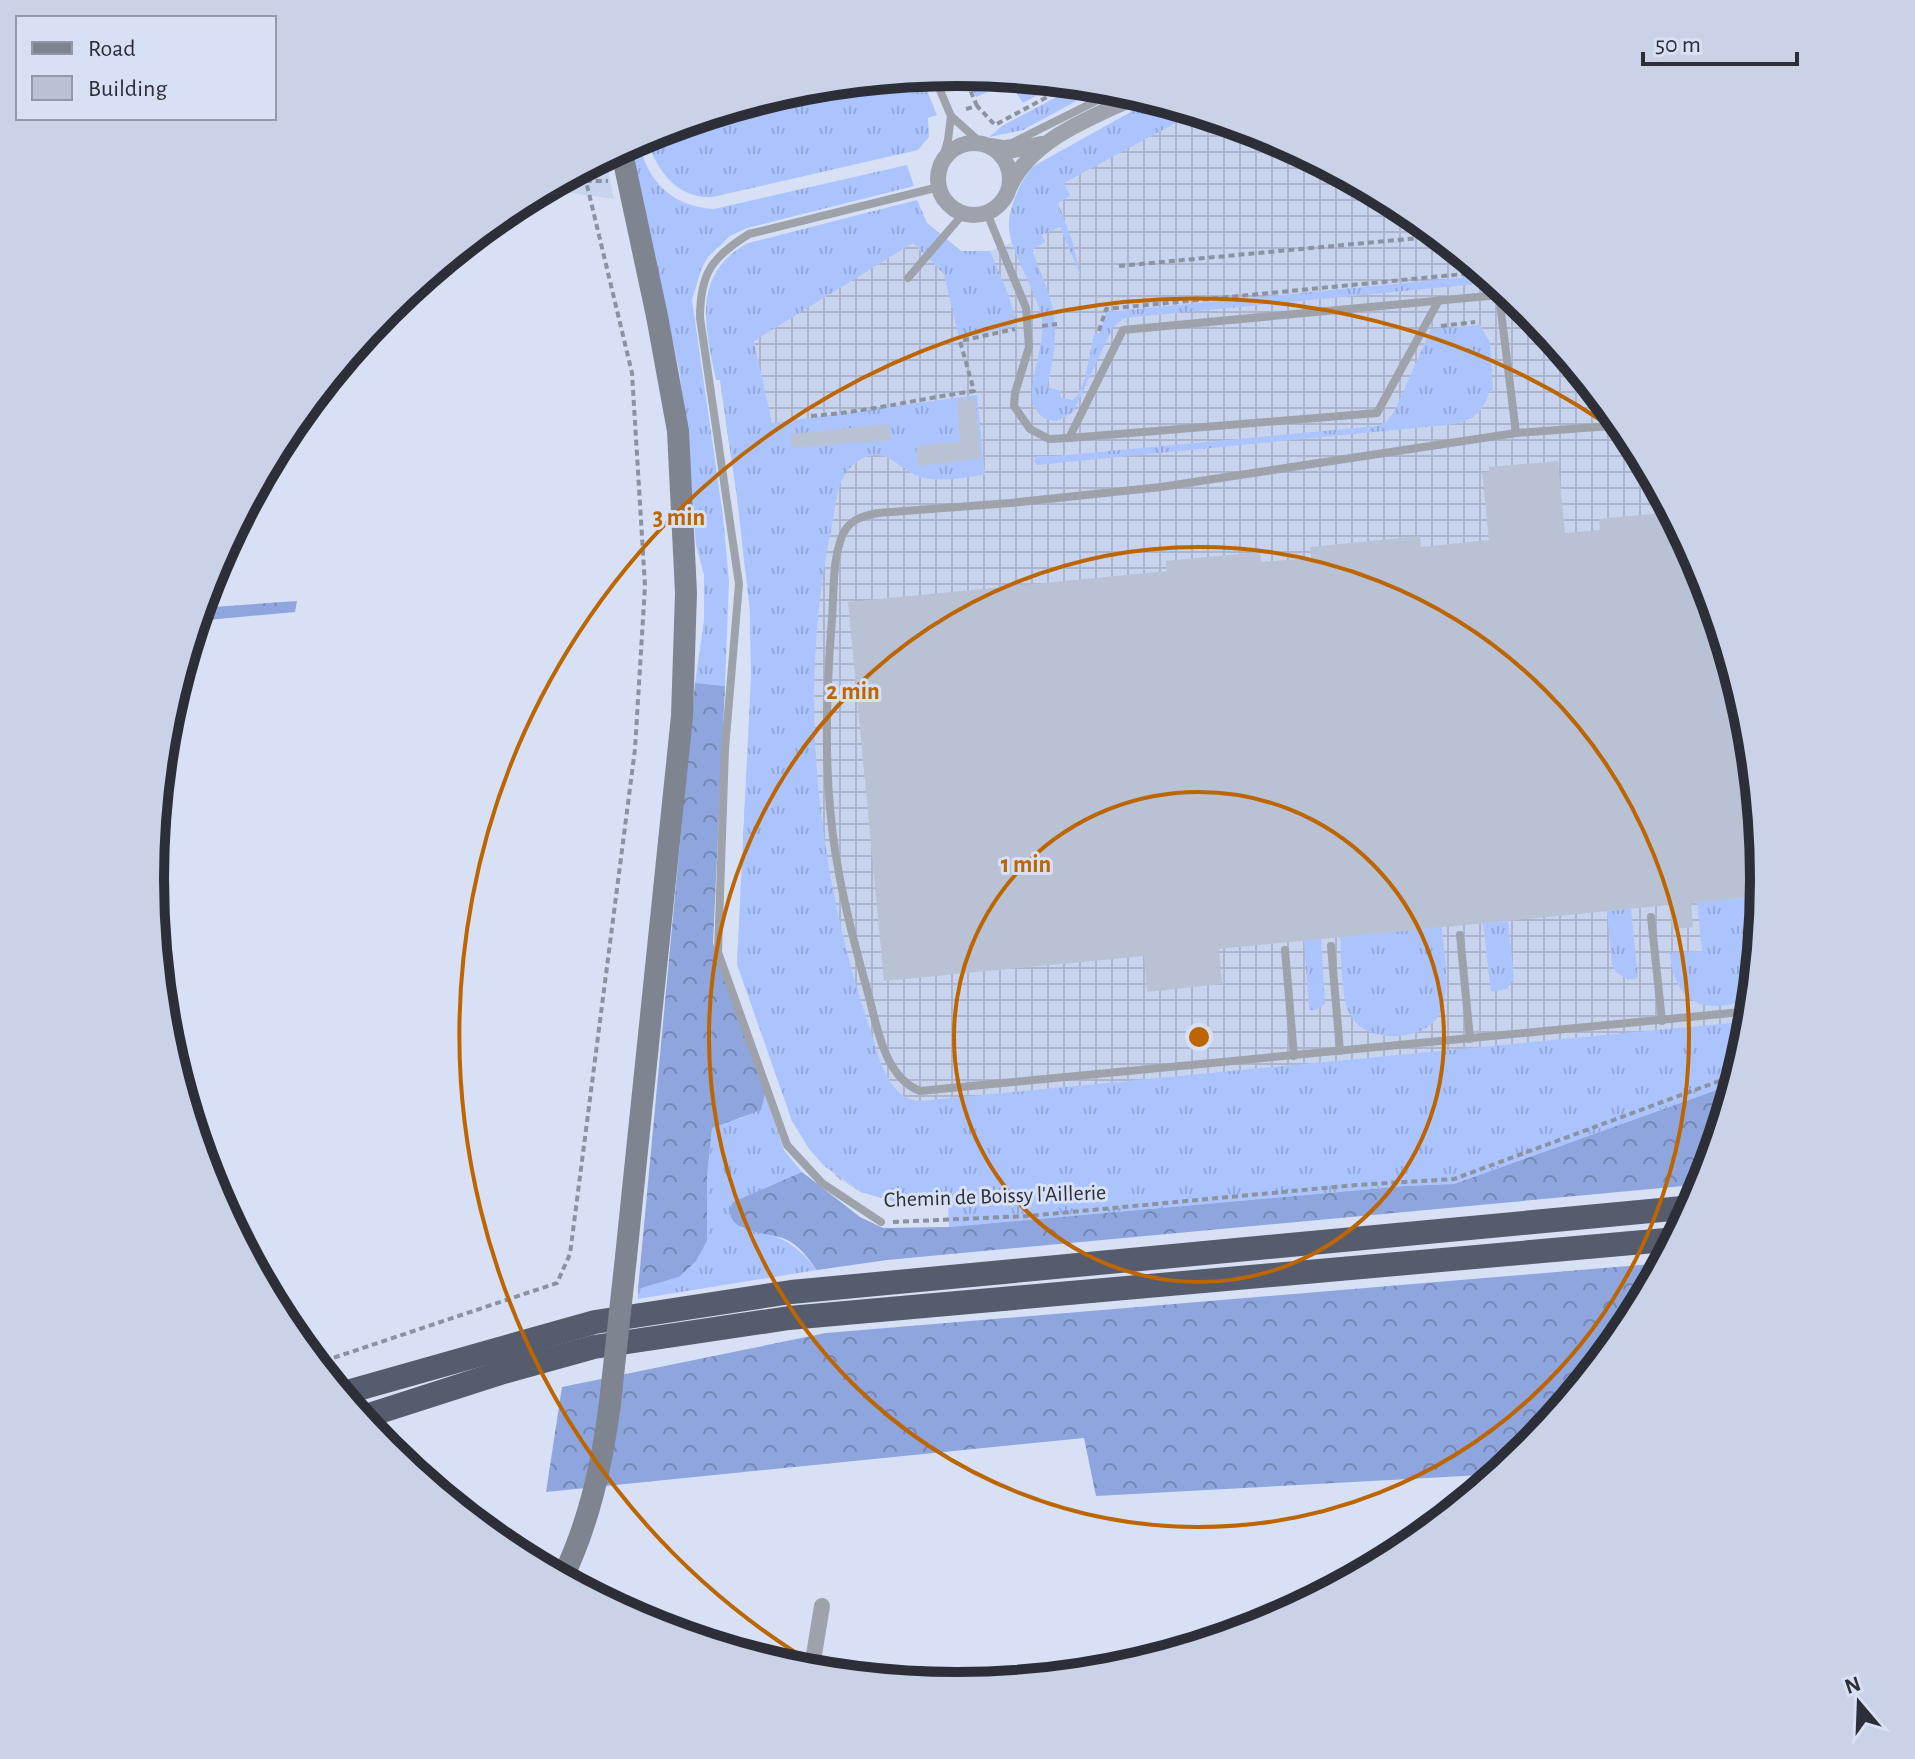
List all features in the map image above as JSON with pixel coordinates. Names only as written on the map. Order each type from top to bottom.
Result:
[{"type":"highway","points":[[351,1391],[595,1322],[791,1292],[1679,1208]]},
{"type":"highway","points":[[371,1414],[594,1347],[789,1318],[1664,1240]]},
{"type":"main road","points":[[566,1570],[581,1537],[593,1498],[610,1403],[682,716],[686,593],[678,431],[660,330],[623,160]]},
{"type":"street","points":[[1047,142],[1026,160],[1002,202],[987,213],[975,216],[963,214],[948,204],[939,187],[941,164],[958,147],[970,143],[1014,150],[1047,142],[1122,103]]},
{"type":"street","points":[[985,145],[998,152],[1006,162],[1010,186]]},
{"type":"street","points":[[813,1660],[822,1606]]},
{"type":"lane","points":[[938,87],[951,116],[985,145],[1012,143],[1100,99]]},
{"type":"lane","points":[[941,164],[951,116]]},
{"type":"lane","name":"Chemin de Boissy l'Aillerie","points":[[881,1222],[822,1183],[787,1145],[718,952],[725,749],[739,584],[700,318],[700,292],[706,273],[723,250],[749,234],[939,187]]},
{"type":"lane","points":[[987,213],[1026,308],[1029,326],[1029,347],[1014,406],[1030,429],[1049,439],[1377,413],[1439,300]]},
{"type":"lane","points":[[908,278],[963,214]]},
{"type":"lane","points":[[1069,438],[1123,330],[1494,295]]},
{"type":"lane","points":[[1500,300],[1516,433]]},
{"type":"lane","points":[[1608,426],[1516,433],[1161,487],[861,516],[843,534],[837,560],[827,677],[830,810],[839,872],[857,953],[886,1053],[901,1077],[920,1091],[1739,1012]]},
{"type":"lane","points":[[1651,917],[1662,1021]]},
{"type":"lane","points":[[1460,935],[1470,1039]]},
{"type":"lane","points":[[1331,946],[1340,1051]]},
{"type":"lane","points":[[1285,950],[1294,1056]]},
{"type":"path","points":[[969,86],[977,106],[995,125],[1055,92]]},
{"type":"path","points":[[964,110],[977,106]]},
{"type":"path","points":[[326,1360],[557,1283],[570,1254],[635,749],[645,586],[632,373],[586,181],[627,182]]},
{"type":"path","points":[[1119,266],[1423,238]]},
{"type":"path","points":[[1099,331],[1106,309],[1469,273]]},
{"type":"path","points":[[1433,326],[1475,322]]},
{"type":"path","points":[[1042,326],[1057,324]]},
{"type":"path","points":[[811,416],[878,410],[891,404],[974,391],[960,341],[1015,329]]},
{"type":"path","name":"Chemin de Boissy l'Aillerie","points":[[881,1222],[1028,1216],[1356,1185],[1454,1179],[1726,1079]]},
{"type":"shaded area","points":[[1163,113],[1261,146],[1354,192],[1441,250],[1519,318],[1587,396],[1645,483],[1669,529],[1709,624],[1726,683],[1744,776],[1751,880],[1744,983],[1734,1041],[976,1201],[919,1204],[892,1201],[861,1192],[840,1180],[810,1150],[792,1121],[737,964],[751,678],[750,611],[716,355],[927,223],[961,251],[990,251],[1021,239],[1039,178]]},
{"type":"shaded area","points":[[607,168],[614,199],[562,192]]},
{"type":"green space","points":[[926,87],[937,115],[928,118],[929,137],[918,150],[713,197],[700,197],[678,187],[655,159],[650,148],[702,128],[803,101],[854,93]]},
{"type":"green space","points":[[972,87],[999,88],[976,97]]},
{"type":"green space","points":[[1014,88],[1045,91],[1023,103]]},
{"type":"green space","points":[[1063,93],[1084,97],[1023,130],[989,137],[1002,126]]},
{"type":"green space","points":[[1139,107],[1183,119],[1064,183],[1070,196],[1058,203],[1081,277],[1060,227],[1042,235],[1045,242],[1032,250],[1054,317],[1054,347],[1047,387],[1061,391],[1060,397],[1072,400],[1077,396],[1085,379],[1094,334],[1100,333],[1106,312],[1473,276],[1482,283],[1124,318],[1113,327],[1073,412],[1058,421],[1050,420],[1038,413],[1032,398],[1042,321],[1013,245],[1009,223],[1014,200],[1032,167]]},
{"type":"green space","points":[[641,152],[654,179],[673,197],[698,207],[714,209],[907,165],[914,186],[747,228],[730,236],[708,257],[701,270],[692,300],[723,516],[729,581],[725,686],[695,683],[704,620],[704,575],[696,545],[679,370],[633,156]]},
{"type":"green space","points":[[917,200],[927,223],[961,251],[990,251],[1009,296],[1017,325],[959,339],[944,274],[913,243],[754,341],[772,423],[977,395],[985,475],[924,478],[884,456],[875,455],[854,464],[844,476],[838,492],[821,588],[814,714],[825,841],[851,965],[880,1060],[899,1092],[920,1101],[1738,1022],[1723,1088],[1454,1184],[949,1227],[948,1202],[919,1204],[892,1201],[861,1192],[823,1165],[792,1121],[737,964],[751,678],[750,611],[720,380],[716,380],[708,341],[706,303],[717,270],[748,243]]},
{"type":"green space","points":[[1480,325],[1490,343],[1493,392],[1489,392],[1479,412],[1462,422],[1037,465],[1034,461],[1036,456],[1377,426],[1386,422],[1394,412],[1431,329]]},
{"type":"green space","points":[[297,601],[295,612],[208,620],[212,607]]},
{"type":"green space","points":[[695,683],[725,686],[713,943],[765,1094],[761,1110],[712,1128],[707,1177],[707,1241],[696,1261],[679,1277],[638,1289]]},
{"type":"green space","points":[[1750,898],[1741,1001],[1707,1006],[1689,998],[1677,983],[1670,953],[1702,951],[1697,902]]},
{"type":"green space","points":[[1631,909],[1638,978],[1628,980],[1612,965],[1607,911]]},
{"type":"green space","points":[[1508,921],[1514,978],[1507,989],[1491,992],[1483,923]]},
{"type":"green space","points":[[1442,927],[1446,993],[1440,1013],[1433,1023],[1423,1030],[1396,1036],[1369,1032],[1359,1025],[1351,1016],[1345,999],[1340,937]]},
{"type":"green space","points":[[1321,939],[1325,1004],[1309,1010],[1304,940]]},
{"type":"green space","points":[[1723,1088],[1690,1185],[887,1260],[817,1270],[803,1252],[790,1242],[738,1225],[730,1212],[733,1202],[802,1172],[860,1217],[883,1228],[949,1227],[1454,1184]]},
{"type":"green space","points":[[765,1094],[784,1150],[802,1172],[754,1194],[741,1228],[784,1240],[817,1270],[638,1299],[638,1289],[679,1277],[707,1241],[707,1177],[712,1127],[742,1118]]},
{"type":"green space","points":[[1651,1264],[1587,1363],[1519,1441],[1482,1475],[1096,1496],[1084,1438],[546,1492],[562,1387],[826,1333]]},
{"type":"building","points":[[975,398],[981,459],[918,466],[916,446],[960,442],[957,399]]},
{"type":"building","points":[[889,424],[891,440],[791,448],[790,434]]},
{"type":"building","points":[[1558,461],[1565,533],[1600,530],[1599,519],[1661,513],[1691,576],[1709,624],[1736,725],[1749,828],[1750,897],[1691,903],[1693,927],[1672,929],[1669,905],[1219,949],[1222,984],[1147,992],[1144,956],[884,981],[848,602],[1167,571],[1166,561],[1260,552],[1261,562],[1311,558],[1310,547],[1420,536],[1421,547],[1489,540],[1482,472],[1489,472],[1489,467]]}]
